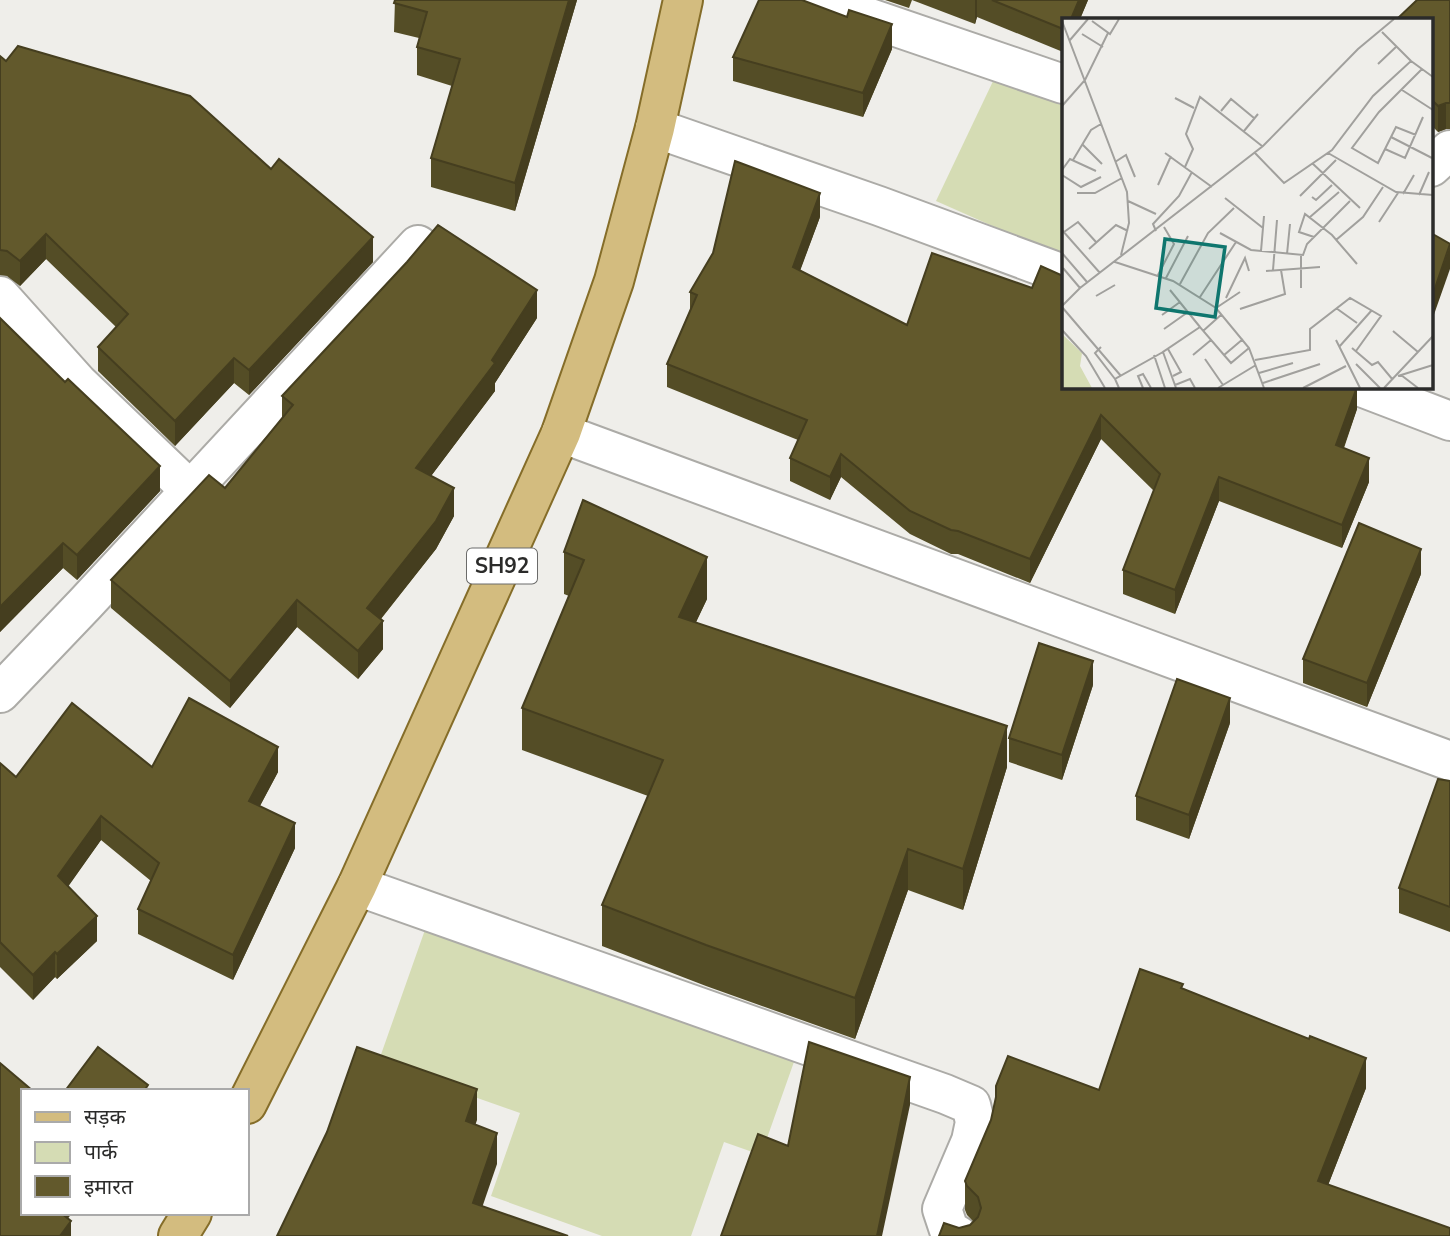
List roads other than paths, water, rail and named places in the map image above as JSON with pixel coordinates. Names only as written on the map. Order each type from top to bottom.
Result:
[{"type":"main road","name":"SH92","points":[[248,1102],[357,886],[561,433],[614,281],[656,128],[683,0]]},
{"type":"street","points":[[817,0],[1062,84]]},
{"type":"street","points":[[656,128],[1062,274]]},
{"type":"street","points":[[1432,166],[1450,150]]},
{"type":"street","points":[[4,682],[191,491],[418,245]]},
{"type":"street","points":[[0,296],[78,383],[191,491]]},
{"type":"street","points":[[1363,388],[1450,421]]},
{"type":"street","points":[[561,433],[1450,761]]},
{"type":"street","points":[[357,886],[971,1105],[975,1122],[971,1142],[942,1209],[949,1230],[960,1236]]}]
